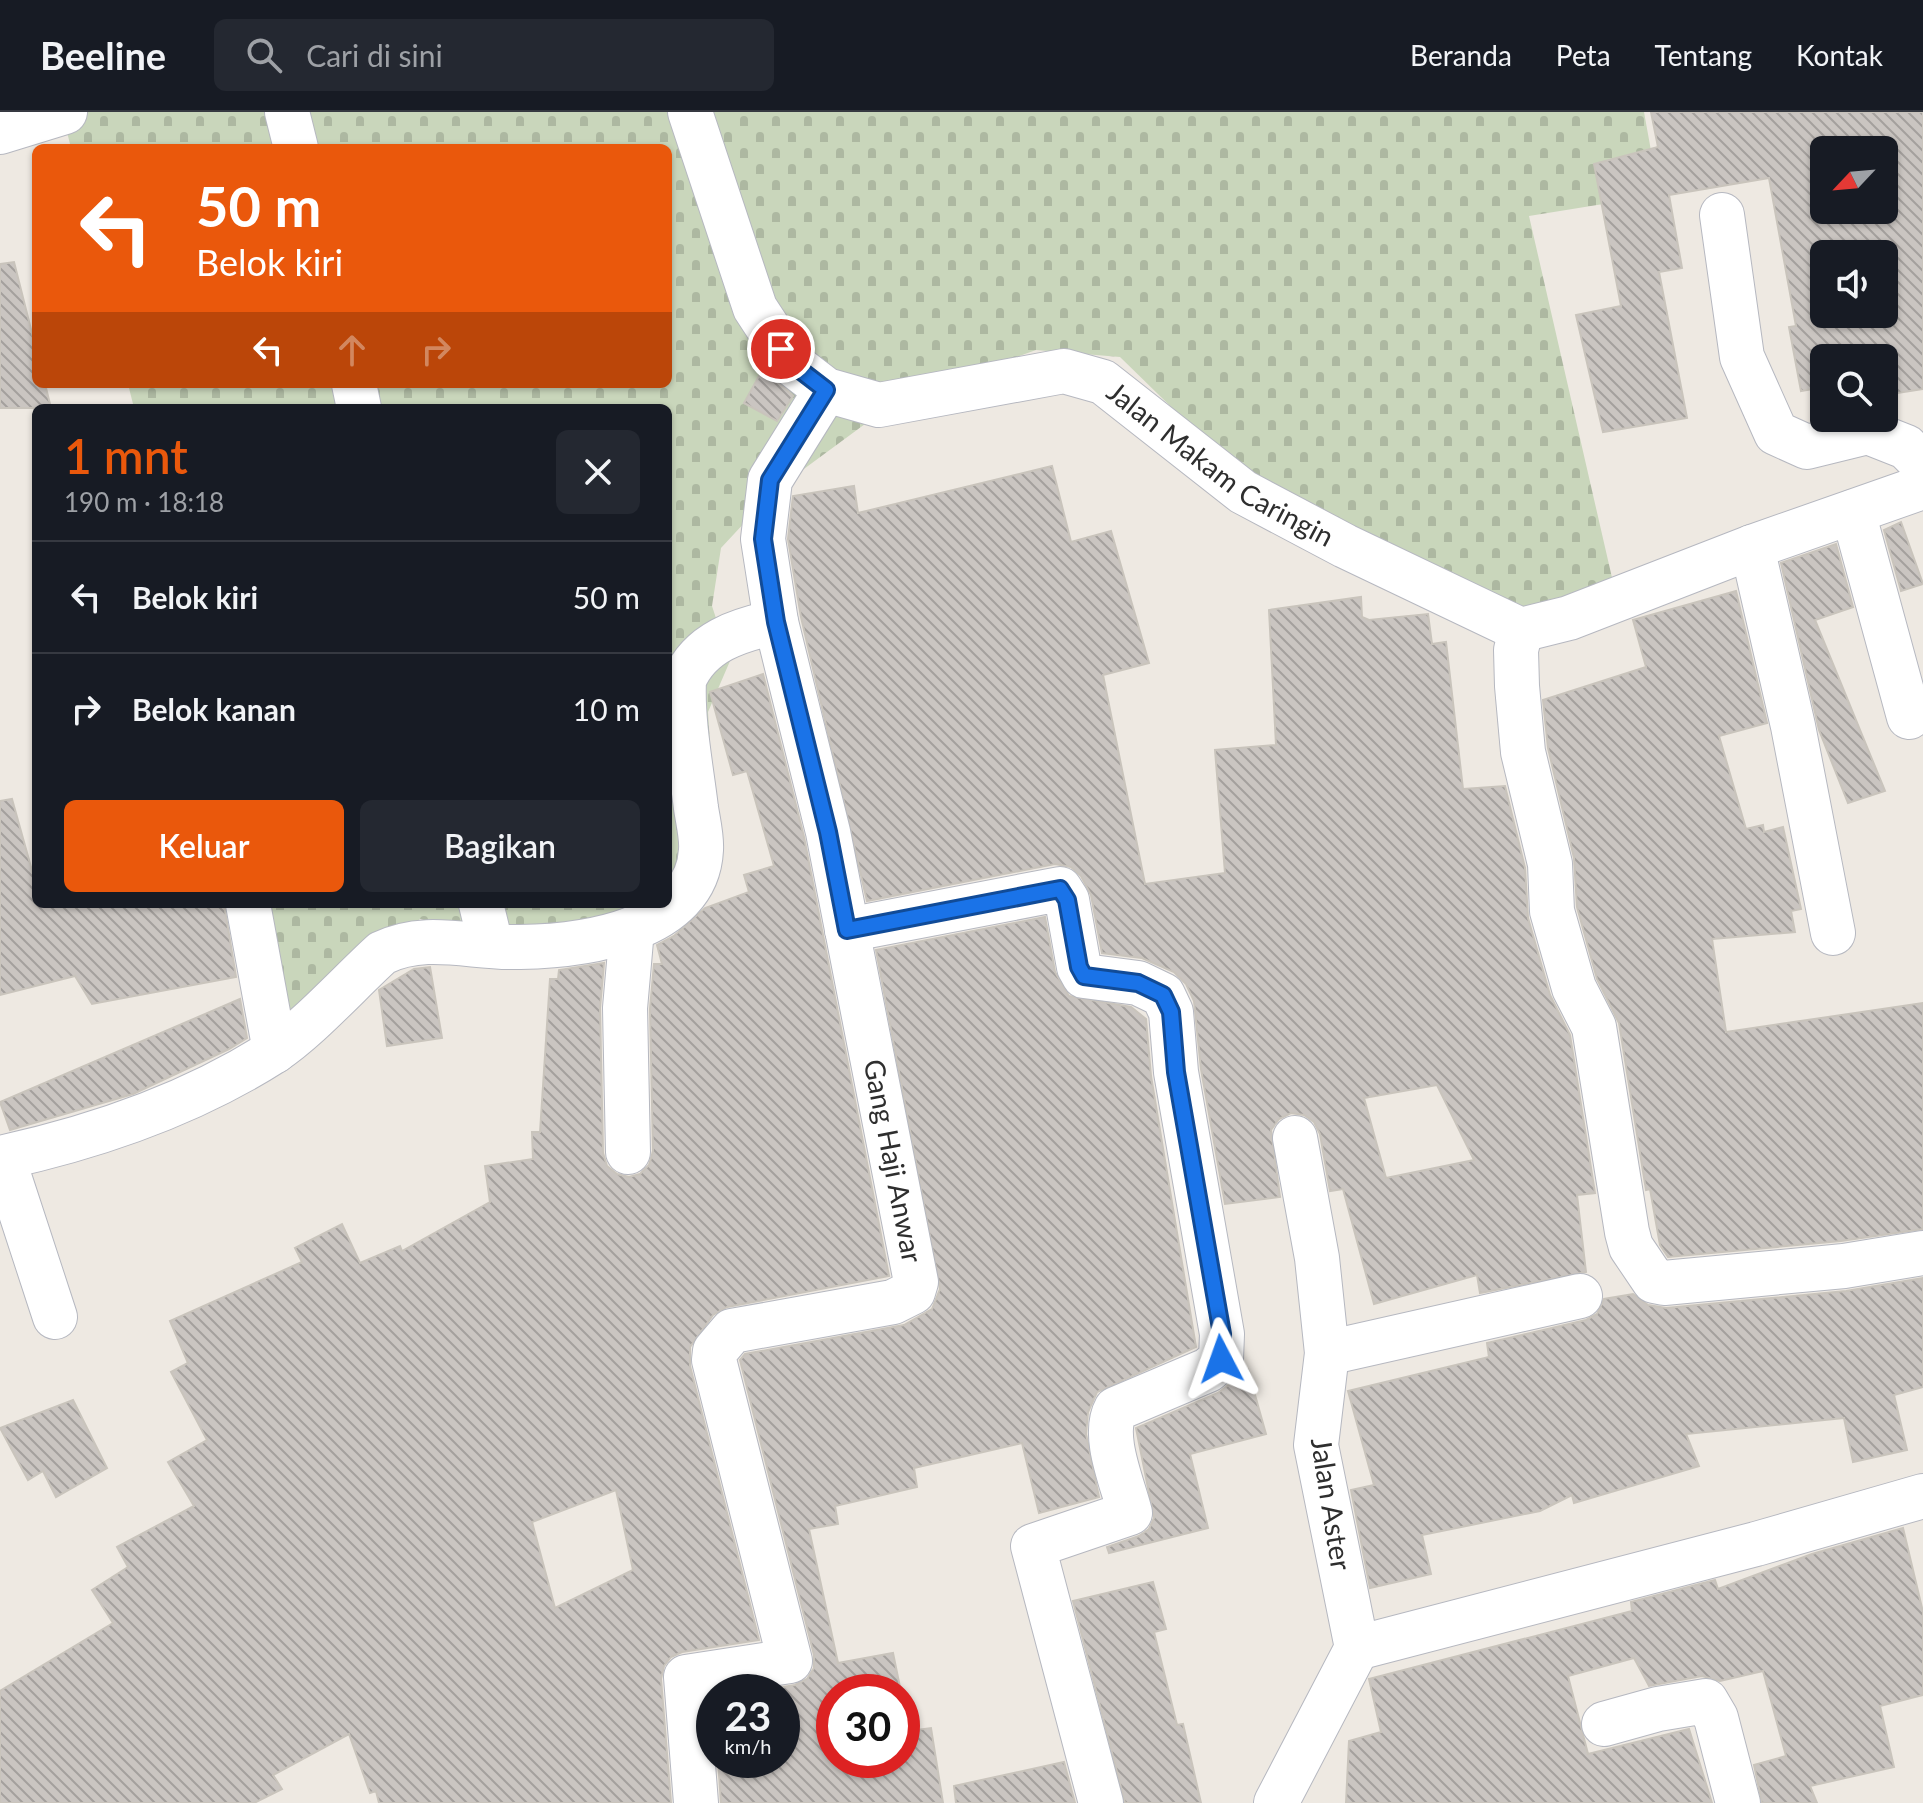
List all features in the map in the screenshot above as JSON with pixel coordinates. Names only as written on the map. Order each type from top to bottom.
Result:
[{"type":"street","points":[[0,132],[65,112]]},
{"type":"street","points":[[287,112],[295,144]]},
{"type":"street","name":"Jalan Makam Caringin","points":[[690,112],[755,308],[791,363],[826,390],[879,405],[1064,371],[1103,382],[1243,492],[1511,626]]},
{"type":"street","points":[[1722,215],[1742,357],[1776,433],[1807,447],[1868,432],[1906,447],[1923,464]]},
{"type":"street","name":"Gang Haji Anwar","points":[[696,1803],[686,1677],[790,1661],[777,1600],[751,1517],[714,1360],[715,1351],[732,1331],[893,1302],[913,1292],[916,1282],[828,832],[776,622],[763,539],[770,480],[826,390]]},
{"type":"street","points":[[1923,487],[1806,531],[1752,547],[1582,614],[1511,626],[1523,752],[1550,864],[1552,911],[1574,988],[1594,1027],[1631,1247],[1654,1281],[1664,1283],[1923,1253]]},
{"type":"street","points":[[1853,512],[1909,717]]},
{"type":"street","points":[[1752,547],[1793,726],[1833,933]]},
{"type":"street","points":[[672,908],[694,884],[701,850],[683,699],[684,680],[691,663],[713,644],[741,629],[776,622]]},
{"type":"street","points":[[847,930],[1060,889],[1067,900],[1079,967],[1084,976],[1138,983],[1163,995],[1171,1012],[1176,1072],[1222,1334],[1221,1359],[1208,1370],[1116,1409],[1110,1420],[1112,1437],[1130,1513],[1033,1546],[1101,1803]]},
{"type":"street","points":[[249,908],[275,1051]]},
{"type":"street","points":[[55,1317],[1,1158],[101,1134],[149,1115],[275,1051],[382,953],[396,946],[486,925],[518,948],[578,943],[632,929],[671,908]]},
{"type":"street","points":[[628,1152],[625,1008],[632,929]]},
{"type":"street","name":"Jalan Aster","points":[[1295,1138],[1317,1258],[1327,1353],[1316,1445],[1357,1648]]},
{"type":"street","points":[[1327,1353],[1580,1296]]},
{"type":"street","points":[[1276,1803],[1357,1648],[1756,1544],[1923,1496]]},
{"type":"street","points":[[1604,1724],[1658,1709],[1706,1701],[1716,1718],[1738,1803]]},
{"type":"green space","points":[[62,112],[1644,112],[1659,195],[1529,216],[1613,582],[1526,620],[1244,478],[1120,357],[1036,350],[899,399],[774,491],[721,548],[712,606],[730,661],[708,712],[718,871],[672,892],[672,404],[133,404],[129,388],[672,388],[672,144],[70,144]]},
{"type":"green space","points":[[255,908],[645,908],[533,951],[420,919],[287,1041]]},
{"type":"building","points":[[1651,112],[1923,112],[1923,389],[1898,393],[1898,344],[1810,344],[1810,389],[1801,391],[1789,327],[1796,326],[1769,178],[1669,195],[1682,268],[1659,272],[1687,418],[1603,432],[1576,315],[1621,306],[1594,164],[1658,147]]},
{"type":"building","points":[[14,262],[32,333],[32,388],[46,388],[50,404],[32,404],[32,408],[0,408],[0,264]]},
{"type":"building","points":[[764,367],[793,396],[777,421],[744,403]]},
{"type":"building","points":[[1052,466],[1071,542],[1111,531],[1149,663],[1103,675],[1145,884],[1225,873],[1215,750],[1276,745],[1269,610],[1361,597],[1362,617],[1369,620],[1428,614],[1432,644],[1446,642],[1463,789],[1505,786],[1525,868],[1528,918],[1550,995],[1570,1035],[1595,1193],[1577,1195],[1586,1272],[1480,1293],[1477,1275],[1374,1304],[1343,1189],[1330,1191],[1320,1134],[1314,1122],[1304,1115],[1291,1113],[1279,1119],[1271,1130],[1280,1197],[1225,1204],[1201,1069],[1194,1001],[1186,984],[1174,972],[1142,958],[1102,953],[1091,895],[1081,876],[1071,867],[1055,864],[867,901],[801,617],[788,539],[793,496],[854,486],[858,513]],"holes":[[[1437,1085],[1474,1160],[1386,1178],[1364,1098]]]},
{"type":"building","points":[[1901,522],[1923,584],[1901,591],[1884,530]]},
{"type":"building","points":[[1836,544],[1853,607],[1815,620],[1885,791],[1848,803],[1819,730],[1781,563]]},
{"type":"building","points":[[1736,591],[1767,723],[1719,736],[1746,829],[1763,825],[1764,832],[1783,827],[1801,909],[1791,911],[1795,932],[1712,939],[1726,1032],[1923,1003],[1923,1229],[1841,1241],[1668,1257],[1660,1245],[1650,1189],[1646,1190],[1619,1023],[1597,979],[1577,907],[1574,858],[1548,748],[1543,700],[1646,667],[1633,620]]},
{"type":"building","points":[[763,674],[804,837],[889,1276],[727,1307],[713,1315],[690,1347],[690,1366],[759,1640],[682,1652],[671,1657],[664,1666],[661,1679],[671,1803],[379,1803],[376,1791],[370,1793],[349,1734],[273,1775],[282,1789],[254,1803],[0,1803],[0,1691],[113,1623],[92,1590],[128,1567],[117,1547],[194,1506],[168,1462],[207,1440],[171,1372],[188,1363],[170,1321],[302,1262],[295,1248],[342,1224],[360,1263],[400,1246],[402,1251],[490,1202],[485,1166],[533,1159],[532,1132],[540,1132],[550,979],[558,979],[559,970],[604,963],[600,1008],[603,1153],[607,1166],[617,1174],[629,1177],[640,1174],[649,1165],[653,1151],[650,1009],[654,964],[662,964],[657,945],[674,936],[705,908],[749,892],[744,875],[774,866],[747,771],[733,775],[710,692]],"holes":[[[616,1490],[633,1570],[555,1608],[532,1522]]]},
{"type":"building","points":[[12,799],[32,871],[32,908],[225,908],[236,977],[92,1004],[75,976],[0,995],[0,801]]},
{"type":"building","points":[[1045,917],[1055,972],[1069,996],[1131,1007],[1146,1019],[1151,1076],[1196,1347],[1097,1392],[1088,1412],[1086,1434],[1099,1497],[1039,1513],[1022,1443],[914,1468],[917,1487],[835,1506],[838,1524],[809,1529],[838,1663],[893,1653],[897,1674],[816,1674],[816,1778],[920,1778],[920,1730],[931,1728],[943,1803],[721,1803],[719,1778],[800,1778],[800,1682],[807,1679],[814,1668],[814,1655],[740,1360],[745,1354],[904,1325],[932,1309],[940,1289],[876,950]]},
{"type":"building","points":[[430,967],[442,1038],[387,1046],[379,990],[414,969]]},
{"type":"building","points":[[240,999],[247,1038],[229,1049],[133,1094],[10,1130],[0,1102]]},
{"type":"building","points":[[1923,1278],[1923,1387],[1894,1395],[1907,1450],[1853,1462],[1844,1418],[1686,1434],[1699,1466],[1574,1503],[1572,1495],[1540,1511],[1422,1535],[1431,1574],[1370,1588],[1351,1490],[1374,1485],[1348,1391],[1489,1357],[1487,1343],[1586,1320],[1597,1314],[1604,1299],[1633,1294],[1648,1305],[1666,1308],[1846,1291]]},
{"type":"building","points":[[1248,1370],[1266,1434],[1190,1454],[1208,1528],[1109,1553],[1107,1547],[1139,1536],[1149,1529],[1154,1518],[1136,1428],[1218,1393]]},
{"type":"building","points":[[73,1400],[107,1468],[56,1497],[43,1471],[28,1480],[0,1428]]},
{"type":"building","points":[[1903,1528],[1923,1612],[1923,1695],[1880,1706],[1894,1767],[1810,1786],[1817,1803],[1762,1803],[1754,1765],[1786,1756],[1763,1671],[1720,1681],[1702,1676],[1649,1686],[1634,1658],[1568,1676],[1588,1754],[1689,1729],[1712,1803],[1346,1803],[1349,1741],[1381,1732],[1369,1679],[1632,1611],[1631,1602],[1715,1580],[1718,1589],[1812,1554]]},
{"type":"building","points":[[1153,1582],[1166,1629],[1154,1632],[1177,1725],[1183,1724],[1201,1803],[1125,1803],[1073,1601]]},
{"type":"building","points":[[1064,1762],[1075,1803],[956,1803],[954,1786]]},
{"type":"route","points":[[781,349],[791,363],[826,390],[770,480],[763,539],[776,622],[828,832],[847,930],[1060,889],[1067,900],[1079,967],[1084,976],[1138,983],[1163,995],[1171,1012],[1176,1072],[1213,1298],[1222,1334],[1221,1359]]}]
